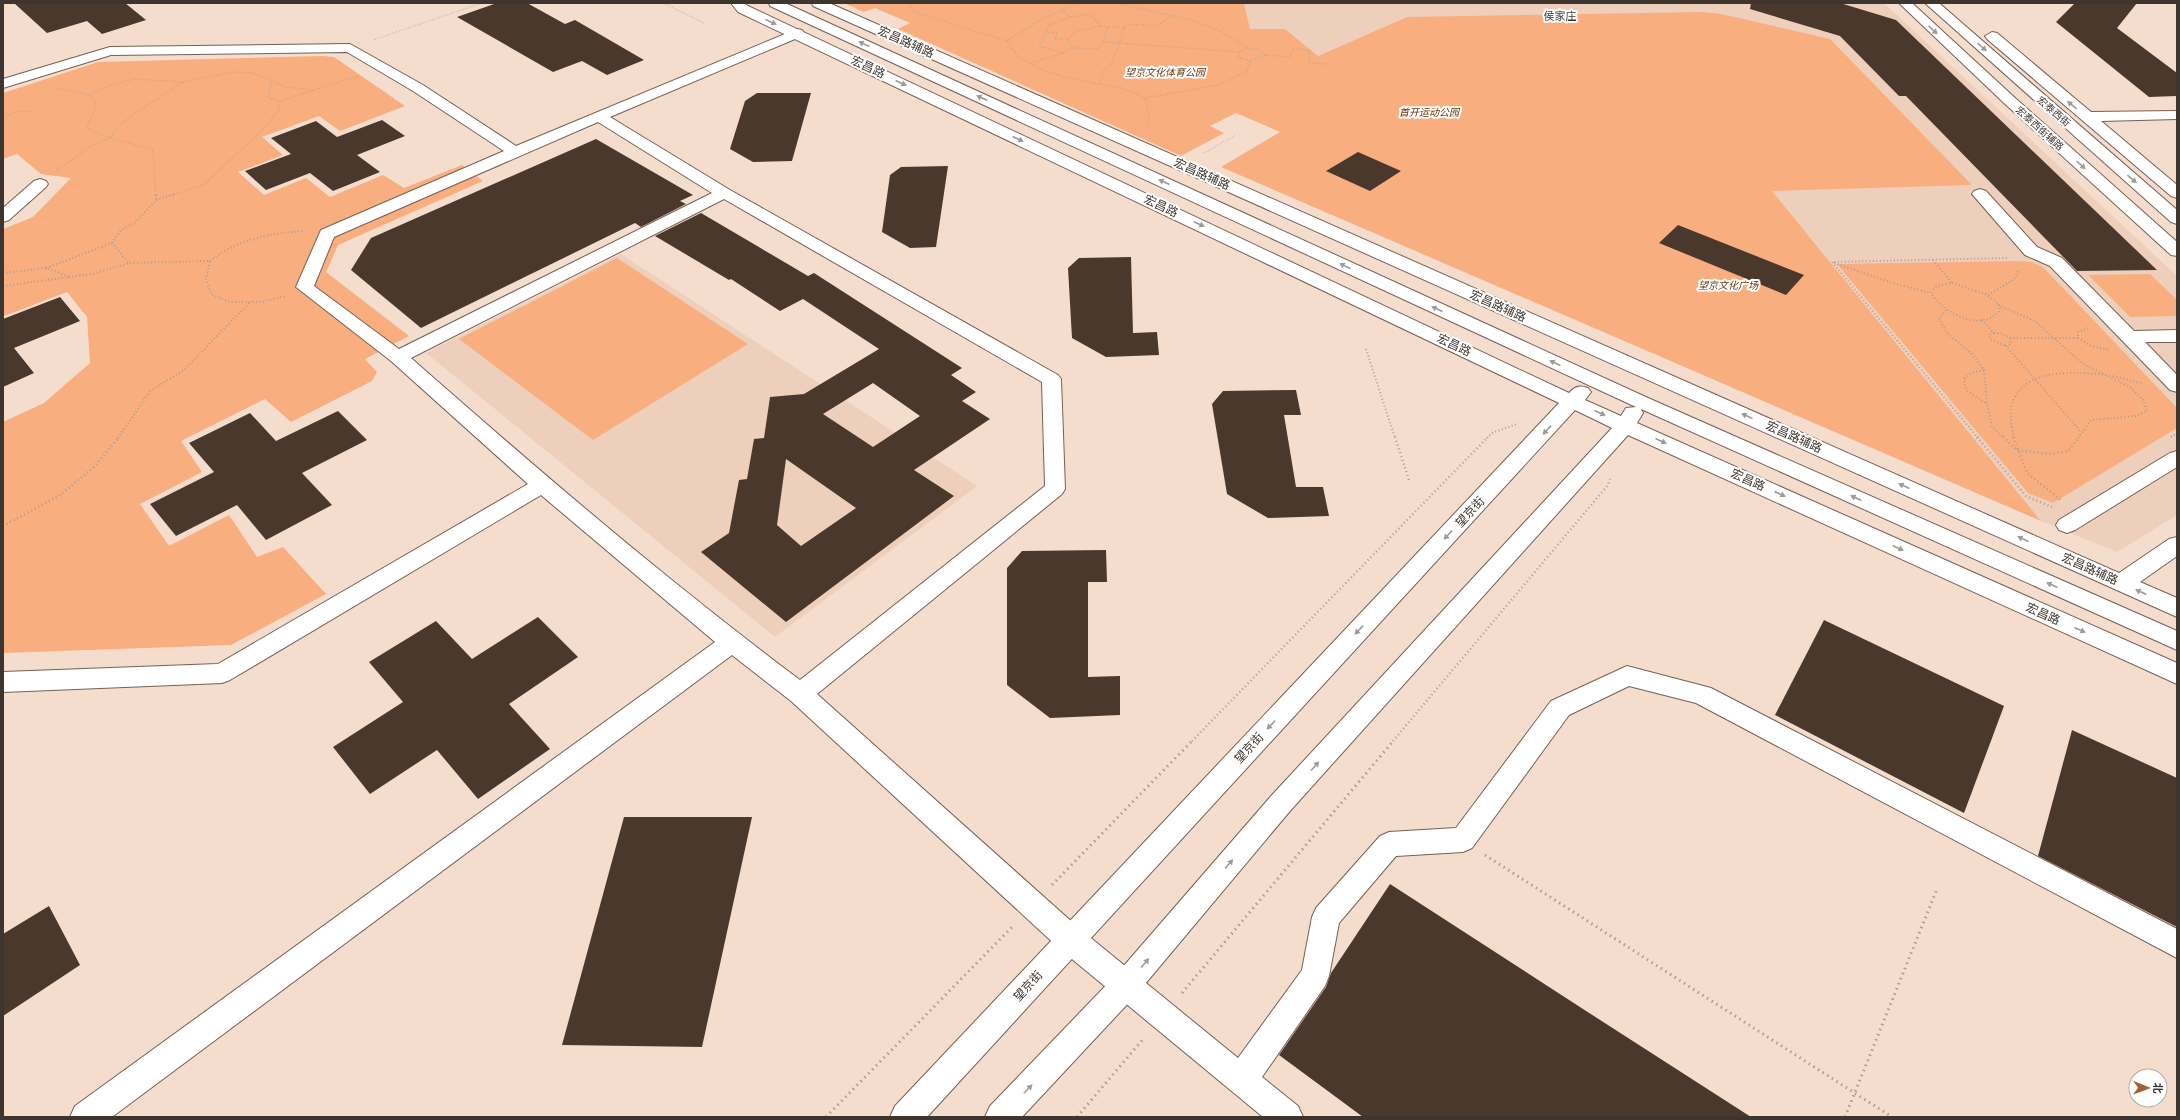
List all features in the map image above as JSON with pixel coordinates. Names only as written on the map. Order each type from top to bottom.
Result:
[{"type":"street","name":"宏昌路","points":[[737,3],[743,10],[797,34],[1573,402],[2177,674]]},
{"type":"street","name":"宏昌路","points":[[775,3],[1641,402],[2177,641]]},
{"type":"street","name":"宏昌路辅路","points":[[818,3],[2177,608]]},
{"type":"street","name":"宏泰西街辅路","points":[[1905,3],[2009,100],[2177,251]]},
{"type":"street","name":"宏泰西街","points":[[1931,3],[2177,219]]},
{"type":"street","name":"宏泰西街","points":[[1983,29],[2177,193]]},
{"type":"street","points":[[797,34],[515,152],[327,234],[305,287],[398,357],[542,485],[732,642],[800,694],[1071,940],[1125,986],[1287,1117]]},
{"type":"street","points":[[3,84],[110,51],[350,48],[383,67],[515,152]]},
{"type":"street","points":[[2086,117],[2177,115]]},
{"type":"street","points":[[600,117],[724,193],[1051,380],[1055,489],[800,694]]},
{"type":"street","points":[[3,217],[40,184]]},
{"type":"street","points":[[398,357],[724,193]]},
{"type":"street","points":[[1980,194],[2031,251],[2056,262],[2177,386]]},
{"type":"street","points":[[2128,336],[2177,336]]},
{"type":"street","name":"望京街","points":[[906,1117],[1573,402],[1591,379]]},
{"type":"street","points":[[1001,1117],[1125,986],[1281,803],[1626,425],[1641,402]]},
{"type":"street","points":[[2067,525],[2177,458]]},
{"type":"street","points":[[3,682],[222,673],[542,485]]},
{"type":"street","points":[[2121,583],[2177,545]]},
{"type":"street","points":[[86,1117],[732,642]]},
{"type":"street","points":[[1241,1080],[1315,976],[1326,917],[1389,844],[1463,840],[1560,708],[1627,676],[1702,695],[2177,944]]},
{"type":"path","points":[[350,48],[482,3]]},
{"type":"path","points":[[663,3],[704,23]]},
{"type":"path","points":[[908,3],[914,12],[1007,41],[1018,57],[1044,71],[1122,88],[1145,98],[1228,81],[1246,72],[1251,61]]},
{"type":"path","points":[[1007,41],[1038,21],[1078,3]]},
{"type":"path","points":[[1119,3],[1133,8],[1173,14],[1212,26],[1234,36],[1247,48],[1260,50],[1265,55]]},
{"type":"path","points":[[1062,11],[1070,17]]},
{"type":"path","points":[[1063,54],[1040,46],[1049,25],[1070,17],[1090,14],[1101,26]]},
{"type":"path","points":[[1100,84],[1104,70],[1111,65],[1126,24],[1156,26],[1173,14]]},
{"type":"path","points":[[1046,32],[1057,33],[1055,38],[1068,39],[1076,31],[1101,26],[1125,28]]},
{"type":"path","points":[[1030,63],[1063,54],[1073,48],[1099,50],[1108,27]]},
{"type":"path","points":[[1068,39],[1073,48]]},
{"type":"path","points":[[1103,42],[1239,52],[1247,48]]},
{"type":"path","points":[[1239,52],[1239,58],[1251,61],[1265,55],[1290,57],[1292,49],[1310,50],[1309,63],[1329,64]]},
{"type":"path","points":[[271,82],[268,91],[268,98],[280,101],[383,67]]},
{"type":"path","points":[[88,95],[120,81],[140,79],[183,82],[232,72],[253,73],[271,82],[313,90]]},
{"type":"path","points":[[32,75],[43,85],[88,95],[95,101],[95,109],[87,128],[94,134],[138,144],[153,150],[156,200]]},
{"type":"path","points":[[40,184],[91,146],[111,137],[119,126],[132,115],[148,106],[163,93],[183,82]]},
{"type":"path","points":[[3,273],[46,268],[112,243],[121,230],[136,222],[156,200],[205,184],[266,126],[279,110],[280,101]]},
{"type":"path","points":[[3,116],[21,111],[34,112]]},
{"type":"path","points":[[1203,153],[1236,135]]},
{"type":"path","points":[[305,287],[287,296],[262,302],[229,302],[211,294],[206,279],[210,261],[222,250],[251,238],[276,232],[308,230],[327,234]]},
{"type":"path","points":[[112,243],[129,262]]},
{"type":"path","points":[[1832,262],[2010,258]]},
{"type":"path","points":[[1932,260],[1952,283]]},
{"type":"path","points":[[3,286],[92,274],[129,262],[210,261]]},
{"type":"path","points":[[1832,262],[1896,284],[1931,294],[1936,302],[1946,310],[1964,317],[1982,320],[1996,315],[1999,311],[1998,306]]},
{"type":"path","points":[[1832,262],[2026,496],[2054,508]]},
{"type":"path","points":[[46,268],[70,277]]},
{"type":"path","points":[[1988,295],[2014,279],[2020,268]]},
{"type":"path","points":[[1931,294],[1936,286],[1952,283],[1968,286],[1988,295],[1998,306],[2036,322],[2083,364],[2111,375],[2145,401],[2147,411],[2136,416],[2091,420],[2068,451],[2049,454],[2017,450],[1992,427],[1987,404],[1984,370],[1972,354],[1947,332],[1939,319],[1946,310]]},
{"type":"path","points":[[3,526],[60,495],[94,467],[121,434],[150,392],[184,370],[250,302]]},
{"type":"path","points":[[1982,320],[1994,333]]},
{"type":"path","points":[[2078,338],[2078,332],[2083,328],[2095,328]]},
{"type":"path","points":[[2081,432],[2006,346],[1990,339],[1989,335],[1994,333],[2003,334],[2010,338],[2078,338],[2091,346],[2114,350]]},
{"type":"path","points":[[2006,346],[2011,344],[2010,338]]},
{"type":"path","points":[[1366,349],[1409,480]]},
{"type":"path","points":[[1984,370],[1971,373],[1964,379],[1966,390],[1987,404]]},
{"type":"path","points":[[2059,505],[2063,502],[2029,475],[2017,450],[2011,430],[2011,408],[2019,389],[2035,380],[2061,372],[2080,371],[2111,375],[2147,384]]},
{"type":"path","points":[[826,1117],[1492,433],[1522,422]]},
{"type":"path","points":[[2170,437],[2177,433]]},
{"type":"path","points":[[1077,1117],[1608,486],[1612,471]]},
{"type":"path","points":[[1463,840],[1892,1117]]},
{"type":"path","points":[[1845,1117],[1937,889]]},
{"type":"shaded area","points":[[1244,3],[1884,3],[2177,276],[2177,515],[2117,552],[2041,521],[1772,191],[1407,17],[1318,56],[1285,29],[1250,29]]},
{"type":"shaded area","points":[[621,254],[977,486],[775,637],[426,353]]},
{"type":"green space","points":[[844,3],[1244,3],[1250,29],[1285,29],[1318,56],[1407,17],[1702,12],[1721,14],[1830,39],[1972,185],[1772,191],[2041,521],[1221,167],[1280,132],[1236,113],[1210,126],[1224,133],[1181,156],[898,29],[910,23],[875,8],[864,12]]},
{"type":"green space","points":[[323,56],[334,57],[405,106],[340,131],[319,116],[262,137],[283,155],[238,172],[264,195],[306,178],[330,197],[383,175],[404,188],[462,165],[483,181],[338,245],[326,272],[409,336],[365,359],[377,372],[372,381],[291,422],[265,399],[181,441],[202,472],[140,504],[169,546],[229,515],[257,557],[283,547],[326,594],[231,645],[3,653],[3,422],[44,403],[90,363],[87,317],[67,292],[4,316],[3,314],[3,229],[33,217],[71,178],[41,174],[17,154],[3,159],[3,93],[98,62]]},
{"type":"green space","points":[[617,258],[748,344],[593,440],[459,339]]},
{"type":"green space","points":[[2031,262],[2043,267],[2177,408],[2177,428],[2053,503],[2028,493],[1837,264]]},
{"type":"green space","points":[[2150,274],[2177,300],[2177,316],[2130,317],[2088,275]]},
{"type":"building","points":[[14,3],[125,3],[146,20],[102,34],[87,21],[47,33]]},
{"type":"building","points":[[497,3],[527,3],[565,24],[575,20],[644,60],[607,75],[582,61],[553,72],[457,17]]},
{"type":"building","points":[[1751,3],[1840,3],[1896,20],[2157,270],[2077,271],[1906,96],[1899,96],[1840,36],[1750,9]]},
{"type":"building","points":[[2075,3],[2137,3],[2117,28],[2177,73],[2177,96],[2149,97],[2056,22]]},
{"type":"building","points":[[757,93],[811,93],[792,161],[753,162],[730,149],[745,101]]},
{"type":"building","points":[[382,120],[405,136],[357,155],[380,172],[333,191],[310,173],[266,190],[245,171],[291,154],[271,138],[316,121],[337,137]]},
{"type":"building","points":[[596,139],[693,195],[680,201],[686,204],[641,227],[635,223],[421,328],[351,270],[371,238]]},
{"type":"building","points":[[1358,152],[1401,171],[1370,191],[1326,171]]},
{"type":"building","points":[[948,166],[936,247],[910,248],[882,232],[890,175],[901,167]]},
{"type":"building","points":[[701,213],[808,276],[814,273],[962,368],[951,375],[976,392],[962,401],[990,419],[914,470],[954,496],[786,622],[701,552],[729,533],[739,480],[747,479],[754,439],[764,438],[770,397],[804,394],[879,349],[803,299],[780,311],[731,279],[729,280],[655,236]],"holes":[[[873,383],[920,416],[873,447],[823,414]],[[786,459],[856,508],[801,546],[777,525]]]},
{"type":"building","points":[[1678,225],[1804,275],[1786,295],[1659,243]]},
{"type":"building","points":[[1131,257],[1133,333],[1157,332],[1159,355],[1106,357],[1072,338],[1068,268],[1079,258]]},
{"type":"building","points":[[60,297],[80,321],[14,348],[34,373],[3,387],[3,319]]},
{"type":"building","points":[[1296,390],[1301,415],[1284,415],[1296,487],[1323,487],[1329,516],[1268,518],[1227,494],[1212,404],[1223,391]]},
{"type":"building","points":[[338,411],[367,440],[302,473],[332,505],[266,540],[237,505],[176,536],[150,504],[214,472],[189,443],[250,413],[276,441]]},
{"type":"building","points":[[1106,550],[1107,582],[1088,582],[1088,677],[1120,676],[1120,715],[1050,718],[1007,685],[1007,568],[1022,551]]},
{"type":"building","points":[[538,617],[578,657],[509,704],[550,749],[478,799],[437,750],[370,794],[333,747],[403,702],[369,662],[436,621],[472,659]]},
{"type":"building","points":[[1824,620],[2004,706],[1964,813],[1775,715]]},
{"type":"building","points":[[2072,730],[2177,778],[2177,927],[2038,856]]},
{"type":"building","points":[[624,817],[752,817],[702,1047],[562,1045]]},
{"type":"building","points":[[1390,884],[1751,1117],[1363,1117],[1279,1055],[1326,987],[1331,973]]},
{"type":"building","points":[[49,906],[80,965],[3,1016],[3,934]]},
{"type":"district","name":"侯家庄","points":[[1560,16]]},
{"type":"park label","name":"望京文化体育公园","points":[[1165,72]]},
{"type":"park label","name":"首开运动公园","points":[[1429,112]]},
{"type":"park label","name":"望京文化广场","points":[[1728,285]]}]
